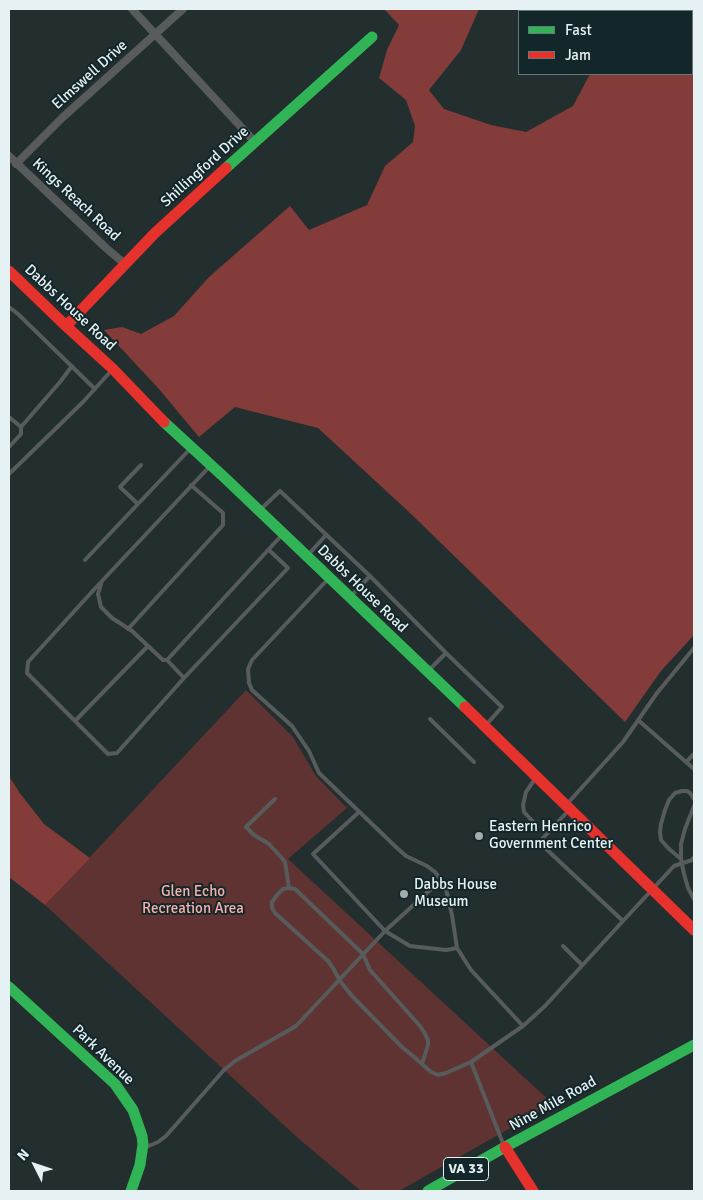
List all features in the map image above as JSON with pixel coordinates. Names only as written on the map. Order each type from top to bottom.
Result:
[{"type":"street","points":[[132,9],[255,142]]},
{"type":"street","name":"Elmswell Drive","points":[[16,164],[62,118],[184,9]]},
{"type":"street","name":"Shillingford Drive","points":[[66,326],[155,233],[372,37]]},
{"type":"street","name":"Kings Reach Road","points":[[9,156],[125,264]]},
{"type":"street","name":"Dabbs House Road","points":[[9,271],[694,930]]},
{"type":"street","name":"Park Avenue","points":[[9,988],[115,1084],[125,1097],[142,1136],[140,1164],[131,1191]]},
{"type":"street","name":"Nine Mile Road","points":[[430,1191],[694,1044]]},
{"type":"street","points":[[505,1148],[533,1191]]},
{"type":"lane","points":[[9,307],[96,388]]},
{"type":"lane","points":[[9,447],[21,434],[21,427],[72,366]]},
{"type":"lane","points":[[9,474],[113,369]]},
{"type":"lane","points":[[9,416],[21,427]]},
{"type":"lane","points":[[85,560],[191,447]]},
{"type":"lane","points":[[138,504],[120,487],[141,465]]},
{"type":"lane","points":[[211,465],[28,662],[27,673],[108,754],[117,753],[184,678],[288,568],[269,550]]},
{"type":"lane","points":[[128,629],[223,525],[223,513],[192,485]]},
{"type":"lane","points":[[259,511],[280,491],[370,576],[502,707],[484,726]]},
{"type":"lane","points":[[167,660],[283,534]]},
{"type":"lane","points":[[306,557],[326,535]]},
{"type":"lane","points":[[349,598],[370,576]]},
{"type":"lane","points":[[329,578],[252,660],[248,669],[249,684],[252,690],[292,726],[309,751],[320,773],[358,812],[406,856],[435,872],[446,889],[457,948],[471,970],[523,1026]]},
{"type":"lane","points":[[102,581],[98,594],[101,607],[163,660],[167,660],[184,678]]},
{"type":"lane","points":[[75,721],[148,646]]},
{"type":"lane","points":[[623,921],[544,846],[543,838],[623,742],[657,693],[694,648]]},
{"type":"lane","points":[[427,672],[446,653]]},
{"type":"lane","points":[[430,719],[474,762]]},
{"type":"lane","points":[[638,720],[694,769]]},
{"type":"lane","points":[[686,762],[694,754]]},
{"type":"lane","points":[[537,778],[526,792],[523,806],[524,812],[537,826]]},
{"type":"lane","points":[[681,861],[661,840],[660,832],[663,817],[669,800],[675,793],[687,791],[694,799]]},
{"type":"lane","points":[[275,799],[246,827],[254,835],[269,844],[285,862],[289,888]]},
{"type":"lane","points":[[694,806],[680,844],[681,861],[688,888],[694,899]]},
{"type":"lane","points":[[358,812],[313,854],[385,931],[410,946],[446,950],[457,948]]},
{"type":"lane","points":[[422,1064],[428,1045],[424,1032],[370,970],[363,954],[294,889],[283,889],[272,902],[272,908],[275,913],[328,961],[352,996],[403,1048],[431,1072],[438,1075],[470,1062],[523,1026],[545,1006],[674,866],[681,861],[692,860],[694,857]]},
{"type":"lane","points":[[142,1150],[166,1136],[224,1070],[235,1061],[296,1026],[385,931],[441,880]]},
{"type":"lane","points":[[562,946],[582,965]]},
{"type":"lane","points":[[470,1062],[505,1148]]},
{"type":"green space","name":"Glen Echo Recreation Area","points":[[246,690],[293,737],[316,776],[347,808],[288,859],[553,1104],[399,1191],[361,1191],[299,1139],[45,905]]},
{"type":"shaded area","points":[[479,9],[461,50],[429,90],[444,109],[491,125],[526,132],[573,106],[589,75],[693,75],[693,10],[622,10],[694,9],[694,635],[661,671],[625,722],[409,512],[318,428],[235,407],[199,437],[159,389],[104,330],[122,327],[141,334],[174,316],[209,277],[290,206],[309,230],[367,205],[385,166],[413,142],[415,126],[406,100],[379,78],[387,50],[399,25],[385,10],[365,10]]},
{"type":"shaded area","points":[[9,776],[44,824],[90,858],[45,905],[9,877]]},
{"type":"traffic: fast","points":[[226,168],[372,37]]},
{"type":"traffic: fast","points":[[164,422],[465,707]]},
{"type":"traffic: fast","points":[[9,987],[115,1084],[133,1110],[143,1144],[140,1165],[131,1191]]},
{"type":"traffic: fast","points":[[428,1191],[505,1147],[694,1045]]},
{"type":"traffic: jam","points":[[66,326],[155,233],[226,168]]},
{"type":"traffic: jam","points":[[9,271],[113,369],[164,422]]},
{"type":"traffic: jam","points":[[465,707],[694,930]]},
{"type":"traffic: jam","points":[[505,1147],[533,1191]]},
{"type":"place","name":"Eastern Henrico Government Center","points":[[479,836]]},
{"type":"place","name":"Dabbs House Museum","points":[[404,894]]}]
